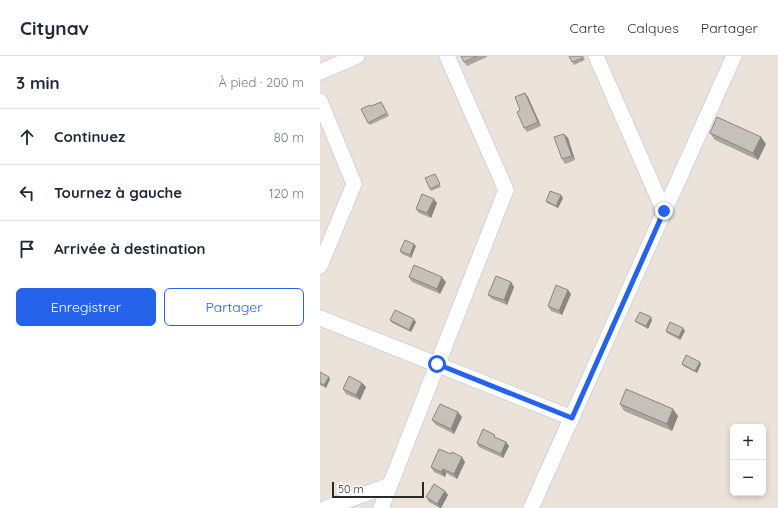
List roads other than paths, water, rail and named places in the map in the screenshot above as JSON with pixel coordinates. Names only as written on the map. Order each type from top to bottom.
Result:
[{"type":"street","points":[[320,72],[357,56]]},
{"type":"street","points":[[381,508],[506,190],[447,56]]},
{"type":"street","points":[[596,56],[664,211]]},
{"type":"street","points":[[531,508],[734,56]]},
{"type":"street","points":[[320,101],[354,184],[320,266]]},
{"type":"street","points":[[320,318],[572,418]]},
{"type":"street","points":[[326,508],[390,485]]}]
